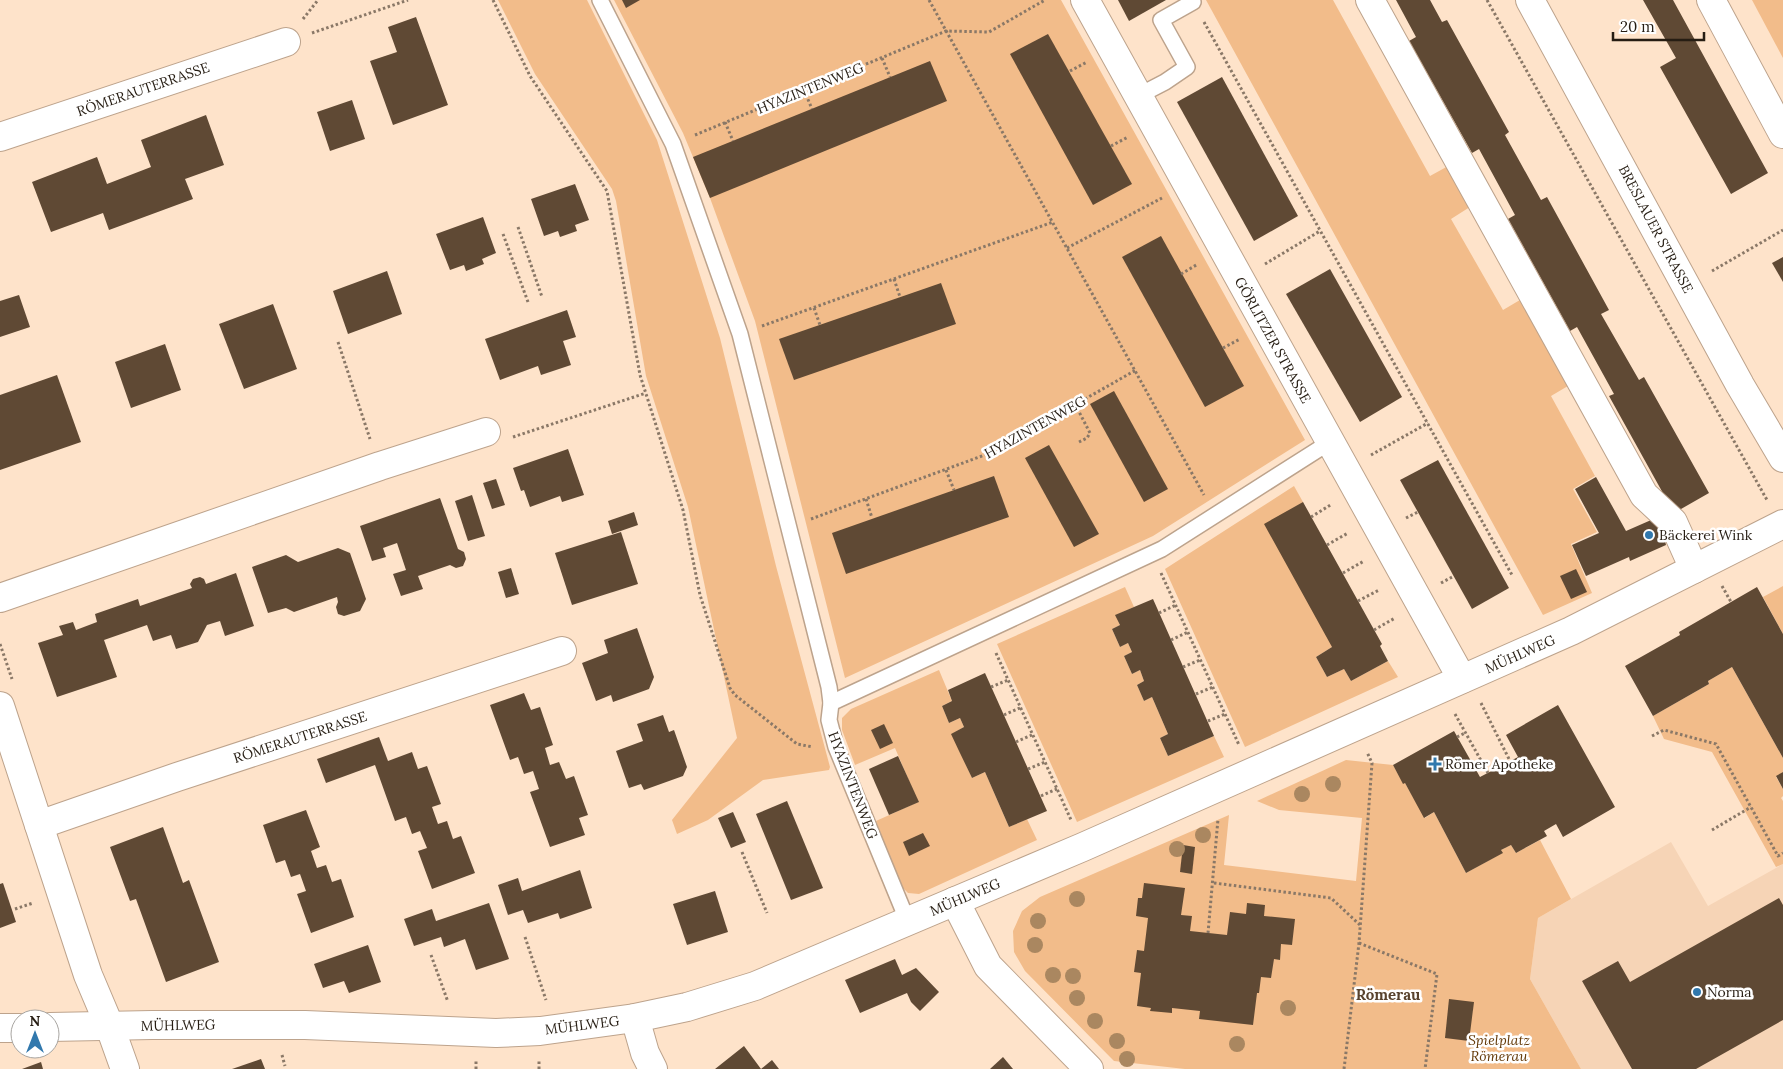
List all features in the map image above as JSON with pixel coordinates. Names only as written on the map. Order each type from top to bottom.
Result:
[{"type":"street","name":"GÖRLITZER STRASSE","points":[[1085,0],[1330,442],[1457,682]]},
{"type":"street","points":[[1370,0],[1644,495],[1673,522],[1694,569]]},
{"type":"street","name":"BRESLAUER STRASSE","points":[[1530,0],[1740,385],[1783,458]]},
{"type":"street","points":[[1711,0],[1783,134]]},
{"type":"street","name":"RÖMERAUTERRASSE","points":[[0,137],[286,42]]},
{"type":"street","points":[[0,598],[380,466],[486,432]]},
{"type":"street","name":"MÜHLWEG","points":[[60,1028],[152,1025],[306,1025],[496,1033],[555,1030],[635,1018],[687,1007],[755,986],[1220,787],[1592,622],[1782,525]]},
{"type":"street","name":"RÖMERAUTERRASSE","points":[[39,825],[168,780],[562,651]]},
{"type":"street","points":[[0,706],[88,975],[125,1069]]},
{"type":"street","points":[[955,901],[988,966],[1089,1069]]},
{"type":"street","points":[[635,1018],[645,1054],[653,1069]]},
{"type":"lane","name":"HYAZINTENWEG","points":[[600,0],[673,144],[740,334],[829,687],[831,703],[829,720],[836,747],[908,922]]},
{"type":"lane","points":[[1138,96],[1165,82],[1187,67],[1161,20],[1193,2]]},
{"type":"lane","points":[[831,703],[1153,554],[1330,442]]},
{"type":"path","points":[[286,42],[408,0]]},
{"type":"path","points":[[493,0],[530,76],[607,191],[640,375],[682,510],[700,595],[730,688],[735,695],[798,744],[816,748]]},
{"type":"path","points":[[929,0],[1215,515]]},
{"type":"path","points":[[946,32],[989,32],[1045,0]]},
{"type":"path","points":[[1487,0],[1782,525]]},
{"type":"path","points":[[1193,2],[1512,575]]},
{"type":"path","name":"HYAZINTENWEG","points":[[673,144],[946,32]]},
{"type":"path","points":[[882,58],[890,77]]},
{"type":"path","points":[[804,90],[812,109]]},
{"type":"path","points":[[725,122],[733,141]]},
{"type":"path","points":[[1068,248],[1187,184]]},
{"type":"path","points":[[740,334],[1053,222]]},
{"type":"path","points":[[518,227],[542,297]]},
{"type":"path","points":[[1712,272],[1783,230]]},
{"type":"path","points":[[1238,278],[1320,231]]},
{"type":"path","points":[[503,234],[528,302]]},
{"type":"path","points":[[894,280],[900,297]]},
{"type":"path","points":[[814,308],[820,325]]},
{"type":"path","points":[[338,342],[380,466]]},
{"type":"path","name":"HYAZINTENWEG","points":[[789,527],[990,453],[1136,370]]},
{"type":"path","points":[[486,432],[498,440],[504,440],[646,393]]},
{"type":"path","points":[[1075,404],[1090,432],[1087,438],[1079,442]]},
{"type":"path","points":[[1345,470],[1428,423]]},
{"type":"path","points":[[946,470],[954,490]]},
{"type":"path","points":[[866,499],[872,518]]},
{"type":"path","points":[[1153,554],[1251,773]]},
{"type":"path","points":[[1159,613],[1176,606]]},
{"type":"path","points":[[986,632],[1082,847]]},
{"type":"path","points":[[1172,640],[1188,632]]},
{"type":"path","points":[[1184,667],[1200,660]]},
{"type":"path","points":[[992,687],[1008,680]]},
{"type":"path","points":[[1457,682],[1465,732],[1488,773]]},
{"type":"path","points":[[1457,682],[1510,761]]},
{"type":"path","points":[[1196,694],[1212,687]]},
{"type":"path","points":[[1004,715],[1020,708]]},
{"type":"path","points":[[1208,721],[1224,714]]},
{"type":"path","points":[[1344,1069],[1359,943],[1372,763],[1356,726]]},
{"type":"path","points":[[1652,736],[1664,730],[1716,744],[1778,856],[1783,854]]},
{"type":"path","points":[[1457,737],[1465,732]]},
{"type":"path","points":[[1016,742],[1032,735]]},
{"type":"path","points":[[1028,769],[1044,762]]},
{"type":"path","points":[[1208,932],[1214,882],[1220,787]]},
{"type":"path","points":[[1041,796],[1056,789]]},
{"type":"path","points":[[1712,830],[1751,807]]},
{"type":"path","points":[[1359,850],[1365,851]]},
{"type":"path","points":[[742,852],[767,913]]},
{"type":"path","points":[[1214,882],[1331,898],[1360,925]]},
{"type":"path","points":[[15,909],[37,902]]},
{"type":"path","points":[[525,937],[555,1030]]},
{"type":"path","points":[[1359,943],[1437,974],[1425,1069]]},
{"type":"path","points":[[431,955],[458,1031]]},
{"type":"shaded area","points":[[1671,842],[1708,906],[1783,864],[1783,1069],[1581,1069],[1530,979],[1538,918]]},
{"type":"green space","points":[[498,0],[587,0],[657,140],[720,338],[776,566],[830,767],[829,770],[763,780],[708,820],[677,834],[672,820],[737,738],[688,507],[646,376],[616,201],[612,189],[535,74]]},
{"type":"green space","points":[[614,0],[1061,0],[1305,440],[1153,536],[845,678],[755,321],[710,198],[683,133]]},
{"type":"green space","points":[[1206,0],[1333,0],[1430,176],[1450,165],[1473,205],[1451,219],[1503,310],[1525,297],[1573,383],[1551,396],[1595,476],[1573,489],[1597,532],[1571,544],[1592,593],[1543,615]]},
{"type":"green space","points":[[1752,0],[1783,0],[1783,58]]},
{"type":"green space","points":[[1294,486],[1303,502],[1332,647],[1316,657],[1327,677],[1344,669],[1351,681],[1388,661],[1398,677],[1245,747],[1165,569]]},
{"type":"green space","points":[[1783,586],[1783,634],[1763,597]]},
{"type":"green space","points":[[1125,587],[1134,607],[1116,615],[1120,625],[1112,629],[1120,647],[1128,643],[1132,652],[1124,656],[1132,674],[1140,670],[1144,681],[1137,685],[1144,701],[1152,697],[1168,734],[1160,738],[1168,756],[1214,736],[1224,757],[1077,822],[997,644]]},
{"type":"green space","points":[[1732,667],[1783,758],[1783,772],[1776,777],[1783,789],[1783,796],[1781,798],[1783,801],[1783,864],[1776,867],[1712,752],[1664,739],[1653,716],[1709,684],[1708,681]]},
{"type":"green space","points":[[939,670],[952,701],[942,706],[949,723],[960,718],[964,727],[952,734],[972,778],[985,772],[1009,827],[1027,819],[1037,840],[919,894],[908,893],[900,885],[876,821],[918,802],[895,748],[855,765],[842,730],[842,718],[851,709]]},
{"type":"green space","name":"Spielplatz Römerau","points":[[1346,760],[1393,765],[1425,818],[1434,812],[1466,873],[1502,853],[1501,850],[1511,845],[1516,853],[1540,840],[1571,899],[1538,918],[1530,979],[1581,1069],[1185,1069],[1114,1061],[1025,971],[1014,952],[1013,931],[1022,911],[1040,897],[1229,815],[1224,865],[1356,881],[1362,818],[1279,810],[1257,801]]},
{"type":"building","points":[[622,0],[640,0],[626,8]]},
{"type":"building","points":[[1118,0],[1166,0],[1129,21]]},
{"type":"building","points":[[1396,0],[1430,0],[1442,22],[1447,20],[1509,132],[1505,135],[1541,200],[1547,197],[1609,310],[1601,314],[1639,380],[1644,377],[1709,493],[1674,513],[1609,396],[1614,394],[1577,327],[1570,331],[1508,219],[1515,215],[1479,149],[1472,153],[1409,41],[1416,37]]},
{"type":"building","points":[[1643,0],[1673,0],[1768,173],[1731,194],[1660,67],[1676,58]]},
{"type":"building","points":[[416,17],[448,105],[393,125],[370,61],[397,52],[388,27]]},
{"type":"building","points":[[1048,34],[1132,184],[1093,205],[1010,54]]},
{"type":"building","points":[[930,61],[947,101],[710,198],[693,157]]},
{"type":"building","points":[[1222,77],[1298,216],[1254,241],[1177,102]]},
{"type":"building","points":[[352,100],[365,139],[330,151],[317,112]]},
{"type":"building","points":[[206,115],[224,165],[185,179],[193,199],[109,230],[103,213],[51,232],[32,182],[97,157],[107,184],[151,167],[141,140]]},
{"type":"building","points":[[575,184],[589,220],[575,225],[577,231],[560,237],[558,231],[544,236],[531,199]]},
{"type":"building","points":[[483,217],[496,253],[482,259],[484,264],[466,271],[464,265],[450,270],[436,234]]},
{"type":"building","points":[[1161,236],[1244,386],[1205,407],[1122,257]]},
{"type":"building","points":[[1783,257],[1783,282],[1772,263]]},
{"type":"building","points":[[1330,269],[1402,397],[1360,422],[1286,294]]},
{"type":"building","points":[[387,271],[402,314],[348,334],[333,291]]},
{"type":"building","points":[[941,283],[956,324],[794,380],[779,339]]},
{"type":"building","points":[[19,295],[30,327],[0,337],[0,301]]},
{"type":"building","points":[[273,304],[297,369],[244,389],[219,324]]},
{"type":"building","points":[[567,310],[576,337],[563,341],[571,365],[541,375],[538,366],[500,380],[485,339]]},
{"type":"building","points":[[165,344],[181,390],[131,408],[115,362]]},
{"type":"building","points":[[57,375],[81,442],[0,470],[0,395]]},
{"type":"building","points":[[1114,391],[1168,489],[1144,502],[1090,404]]},
{"type":"building","points":[[1049,445],[1099,534],[1074,547],[1025,458]]},
{"type":"building","points":[[568,449],[584,495],[562,502],[560,496],[530,507],[524,490],[521,491],[513,468]]},
{"type":"building","points":[[1438,460],[1509,588],[1472,609],[1400,480]]},
{"type":"building","points":[[994,476],[1009,517],[846,574],[832,533]]},
{"type":"building","points":[[1596,477],[1626,531],[1658,517],[1668,540],[1665,541],[1666,545],[1630,561],[1629,557],[1586,576],[1572,545],[1599,533],[1575,489]]},
{"type":"building","points":[[496,479],[505,505],[492,509],[483,483]]},
{"type":"building","points":[[472,495],[485,536],[468,541],[455,501]]},
{"type":"building","points":[[440,498],[458,549],[464,552],[466,559],[463,566],[456,568],[450,565],[418,576],[423,589],[401,596],[393,574],[406,570],[397,543],[383,548],[386,557],[372,561],[360,526]]},
{"type":"building","points":[[1303,502],[1382,644],[1380,646],[1388,661],[1351,681],[1344,669],[1327,677],[1316,657],[1332,647],[1264,524]]},
{"type":"building","points":[[634,512],[638,525],[612,534],[608,521]]},
{"type":"building","points":[[621,532],[638,584],[572,605],[555,553]]},
{"type":"building","points":[[338,548],[350,553],[366,599],[360,611],[344,616],[338,614],[336,607],[337,597],[294,612],[286,608],[268,613],[252,567],[286,555],[298,562]]},
{"type":"building","points":[[511,568],[519,594],[506,598],[498,572]]},
{"type":"building","points":[[1576,569],[1587,592],[1571,599],[1560,576]]},
{"type":"building","points":[[236,573],[254,626],[225,636],[220,621],[207,625],[198,642],[176,649],[171,635],[153,641],[147,625],[104,640],[117,677],[57,697],[38,643],[63,635],[59,626],[73,622],[76,630],[97,622],[95,614],[138,599],[140,606],[192,588],[190,584],[193,579],[200,577],[204,579],[206,584]]},
{"type":"building","points":[[1757,587],[1783,634],[1783,758],[1732,667],[1708,681],[1709,684],[1653,716],[1625,666],[1680,635],[1679,632]]},
{"type":"building","points":[[1153,599],[1214,736],[1168,756],[1160,738],[1168,734],[1152,697],[1144,701],[1137,685],[1144,681],[1140,670],[1132,674],[1124,656],[1132,652],[1128,643],[1120,647],[1112,629],[1120,625],[1115,615]]},
{"type":"building","points":[[637,628],[654,677],[649,689],[613,702],[611,695],[596,701],[582,663],[608,653],[604,640]]},
{"type":"building","points":[[985,673],[1047,811],[1009,827],[985,772],[972,778],[951,734],[964,727],[960,718],[949,723],[942,706],[952,701],[948,690]]},
{"type":"building","points":[[524,693],[531,710],[540,707],[553,745],[545,748],[550,765],[559,762],[566,779],[574,776],[588,815],[579,818],[585,835],[550,847],[530,792],[539,789],[533,771],[524,774],[518,757],[510,760],[490,705]]},
{"type":"building","points":[[1558,705],[1615,807],[1563,837],[1556,824],[1544,831],[1547,836],[1516,853],[1511,845],[1501,850],[1503,853],[1466,873],[1434,812],[1424,818],[1393,765],[1454,731],[1480,777],[1518,757],[1506,735]]},
{"type":"building","points":[[663,715],[669,732],[674,730],[687,767],[683,776],[644,790],[641,784],[629,788],[616,751],[643,741],[637,724]]},
{"type":"building","points":[[884,724],[893,743],[880,749],[871,730]]},
{"type":"building","points":[[379,737],[388,761],[412,752],[418,769],[427,766],[441,804],[432,807],[438,824],[447,821],[453,839],[461,836],[475,873],[432,889],[418,851],[427,848],[420,831],[412,834],[406,817],[395,821],[375,765],[326,783],[317,759]]},
{"type":"building","points":[[898,756],[919,802],[889,815],[869,769]]},
{"type":"building","points":[[1783,772],[1783,789],[1776,776]]},
{"type":"building","points":[[787,801],[823,888],[791,900],[756,814]]},
{"type":"building","points":[[306,810],[320,847],[311,851],[317,868],[326,865],[332,882],[341,879],[354,917],[311,933],[297,894],[306,891],[300,874],[291,877],[285,860],[276,863],[263,825]]},
{"type":"building","points":[[733,812],[746,842],[731,848],[718,818]]},
{"type":"building","points":[[163,827],[183,883],[189,880],[219,962],[166,982],[136,899],[130,901],[110,847]]},
{"type":"building","points":[[923,833],[930,846],[909,856],[903,842]]},
{"type":"building","points":[[1183,845],[1195,847],[1192,874],[1180,872]]},
{"type":"building","points":[[580,870],[592,908],[560,919],[558,913],[528,923],[523,910],[508,915],[498,885],[518,878],[522,891]]},
{"type":"building","points":[[3,883],[16,922],[0,928],[0,884]]},
{"type":"building","points":[[1144,883],[1185,888],[1181,915],[1192,916],[1190,931],[1227,935],[1230,912],[1246,914],[1247,903],[1265,905],[1264,916],[1295,919],[1292,945],[1281,944],[1280,960],[1274,959],[1271,978],[1261,977],[1253,1025],[1199,1019],[1200,1011],[1172,1008],[1172,1013],[1150,1011],[1151,1008],[1137,1006],[1141,973],[1134,972],[1137,950],[1144,951],[1148,918],[1136,916],[1138,898],[1142,898]]},
{"type":"building","points":[[715,891],[728,932],[687,945],[673,904]]},
{"type":"building","name":"Norma","points":[[1779,898],[1783,905],[1783,1020],[1696,1069],[1632,1069],[1582,981],[1618,961],[1630,982]]},
{"type":"building","points":[[489,903],[509,959],[476,970],[465,939],[444,947],[441,937],[414,946],[404,919],[432,909],[436,921]]},
{"type":"building","points":[[368,945],[381,982],[349,993],[344,981],[323,988],[314,964]]},
{"type":"building","points":[[895,959],[902,975],[916,968],[939,992],[920,1011],[911,1002],[907,993],[860,1013],[845,980]]},
{"type":"building","points":[[1449,999],[1474,1002],[1469,1041],[1445,1038]]},
{"type":"building","points":[[744,1046],[761,1069],[715,1069]]},
{"type":"building","points":[[1003,1057],[1013,1069],[990,1069]]},
{"type":"building","points":[[261,1059],[265,1069],[232,1069]]},
{"type":"building","points":[[772,1060],[779,1069],[761,1069]]},
{"type":"building","points":[[41,1062],[43,1069],[22,1069]]},
{"type":"place","name":"Bäckerei Wink","points":[[1649,535]]},
{"type":"place","name":"Römer Apotheke","points":[[1435,764]]},
{"type":"place","name":"Norma","points":[[1697,992]]},
{"type":"district","name":"Römerau","points":[[1388,994]]}]
